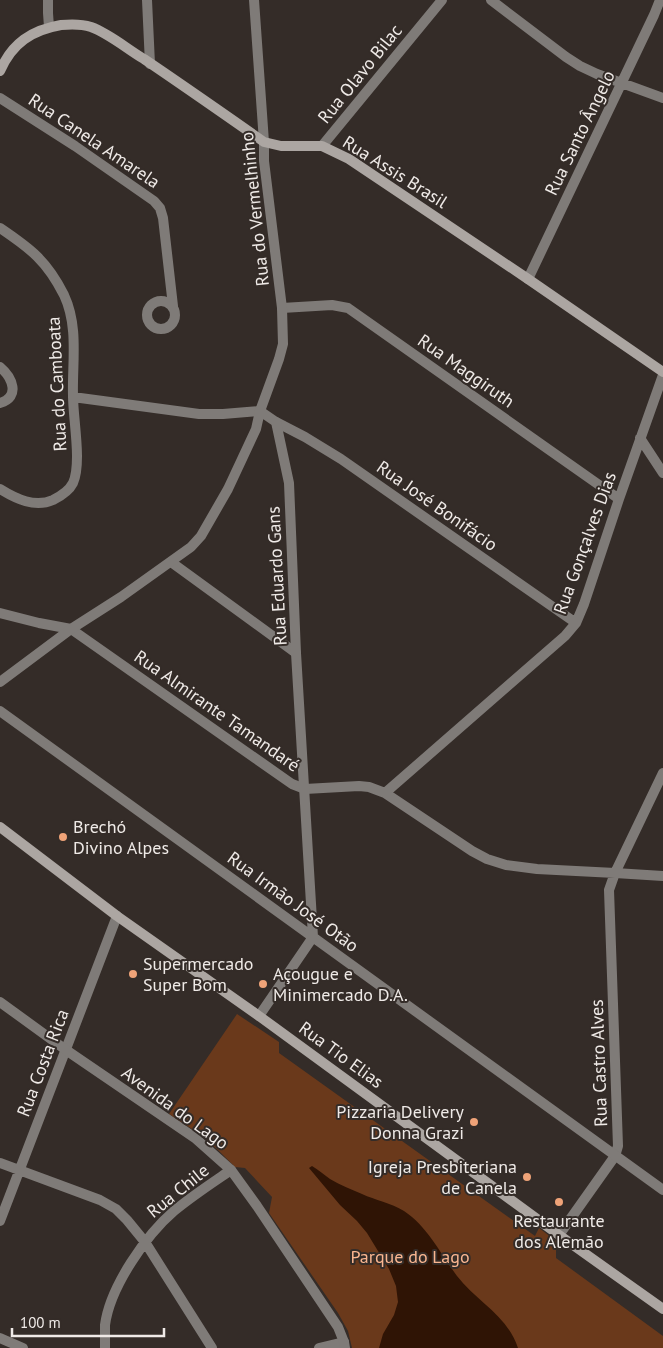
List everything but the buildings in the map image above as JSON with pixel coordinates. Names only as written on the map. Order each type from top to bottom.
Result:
[{"type":"main road","name":"Rua Assis Brasil","points":[[0,71],[3,59],[33,33],[49,27],[69,24],[91,27],[105,34],[264,142],[281,146],[322,146],[350,159],[528,279],[663,374]]},
{"type":"main road","name":"Rua Tio Elias","points":[[0,827],[117,916],[259,1016],[663,1309]]},
{"type":"street","points":[[48,0],[49,27]]},
{"type":"street","points":[[148,0],[150,64]]},
{"type":"street","name":"Rua do Vermelhinho","points":[[0,682],[71,629],[121,597],[191,547],[201,536],[228,489],[256,430],[260,411],[283,344],[282,308],[264,160],[254,0]]},
{"type":"street","name":"Rua Olavo Bilac","points":[[322,146],[442,0]]},
{"type":"street","points":[[492,0],[580,66],[596,74],[663,98]]},
{"type":"street","name":"Rua Santo Ângelo","points":[[528,279],[622,84],[660,0]]},
{"type":"street","name":"Rua Canela Amarela","points":[[0,98],[154,200],[160,208],[163,218],[173,306]]},
{"type":"street","name":"Rua do Camboata","points":[[0,228],[33,251],[45,264],[65,297],[71,314],[77,465],[72,484],[68,490],[46,503],[36,503],[16,498],[0,489]]},
{"type":"street","name":"Rua Maggiruth","points":[[282,308],[332,305],[348,308],[619,499]]},
{"type":"street","points":[[0,367],[8,373],[13,390],[6,401],[0,403]]},
{"type":"street","name":"Rua Gonçalves Dias","points":[[385,793],[566,636],[576,623],[663,374]]},
{"type":"street","points":[[73,396],[199,414],[260,411],[276,422]]},
{"type":"street","name":"Rua José Bonifácio","points":[[276,422],[341,459],[576,623]]},
{"type":"street","name":"Rua Eduardo Gans","points":[[276,422],[289,483],[296,653],[313,937]]},
{"type":"street","points":[[640,438],[663,473]]},
{"type":"street","points":[[171,562],[296,653]]},
{"type":"street","points":[[0,613],[71,629]]},
{"type":"street","name":"Rua Almirante Tamandaré","points":[[71,629],[292,784],[305,789],[359,786],[369,787],[385,793],[472,851],[487,859],[506,865],[537,869],[663,876]]},
{"type":"street","name":"Rua Irmão José Otão","points":[[0,711],[663,1190]]},
{"type":"street","name":"Rua Castro Alves","points":[[559,1235],[615,1156],[618,1146],[609,890],[615,873],[663,774]]},
{"type":"street","name":"Rua Costa Rica","points":[[0,1221],[117,916]]},
{"type":"street","points":[[259,1016],[313,937]]},
{"type":"street","name":"Avenida do Lago","points":[[0,1002],[66,1050],[187,1132],[231,1170],[338,1327],[345,1345]]},
{"type":"street","points":[[0,1163],[100,1200],[116,1209],[145,1242],[212,1348]]},
{"type":"street","name":"Rua Chile","points":[[105,1348],[105,1325],[109,1309],[127,1270],[145,1242],[173,1212],[231,1170]]},
{"type":"street","points":[[0,1338],[23,1348]]},
{"type":"street","points":[[319,1348],[345,1345]]},
{"type":"green space","name":"Parque do Lago","points":[[237,1014],[279,1042],[279,1053],[535,1236],[539,1228],[556,1241],[556,1258],[663,1336],[663,1348],[352,1348],[348,1331],[338,1313],[269,1213],[272,1197],[245,1168],[235,1167],[198,1133],[169,1114]]},
{"type":"shaded area","name":"Parque do Lago","points":[[312,1166],[330,1179],[394,1206],[412,1217],[427,1233],[457,1276],[507,1326],[518,1348],[379,1348],[383,1334],[394,1315],[398,1302],[396,1286],[389,1269],[367,1233],[340,1205],[309,1168]]},
{"type":"place","name":"Brechó Divino Alpes","points":[[63,837]]},
{"type":"place","name":"Supermercado Super Bom","points":[[133,974]]},
{"type":"place","name":"Açougue e Minimercado D.A.","points":[[263,984]]},
{"type":"place","name":"Pizzaria Delivery Donna Grazi","points":[[474,1122]]},
{"type":"place","name":"Igreja Presbiteriana de Canela","points":[[527,1177]]},
{"type":"place","name":"Restaurante dos Alemão","points":[[559,1202]]}]
